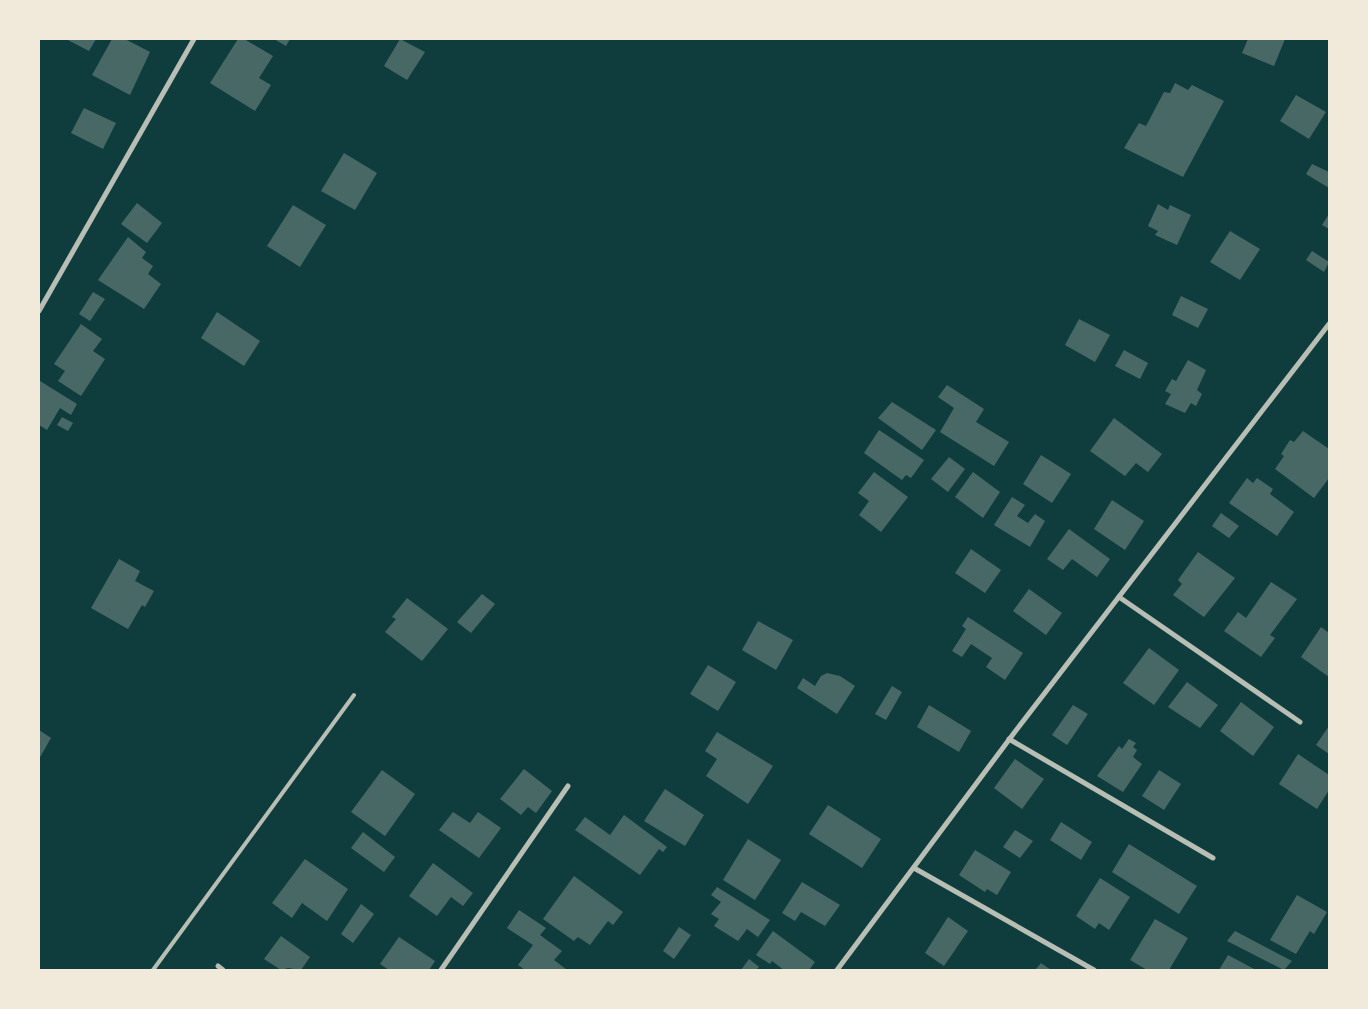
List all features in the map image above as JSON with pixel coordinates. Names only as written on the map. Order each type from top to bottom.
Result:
[{"type":"street","points":[[39,311],[194,39]]},
{"type":"street","points":[[836,970],[1009,739],[1329,324]]},
{"type":"street","points":[[1118,597],[1300,722]]},
{"type":"street","points":[[1009,739],[1213,858]]},
{"type":"street","points":[[441,970],[568,786]]},
{"type":"street","points":[[914,868],[1094,970]]},
{"type":"lane","points":[[153,970],[354,695]]},
{"type":"building","points":[[66,39],[96,39],[89,51]]},
{"type":"building","points":[[112,39],[125,39],[150,52],[130,95],[92,75]]},
{"type":"building","points":[[238,39],[244,39],[273,56],[259,78],[271,85],[255,111],[210,83]]},
{"type":"building","points":[[274,39],[290,39],[286,46]]},
{"type":"building","points":[[400,39],[425,52],[407,80],[384,66]]},
{"type":"building","points":[[1248,39],[1285,39],[1274,66],[1242,53]]},
{"type":"building","points":[[1175,83],[1188,90],[1192,85],[1224,101],[1183,177],[1124,148],[1139,123],[1146,126],[1164,92],[1170,93]]},
{"type":"building","points":[[1296,95],[1326,112],[1309,139],[1280,121]]},
{"type":"building","points":[[84,108],[116,123],[103,149],[71,133]]},
{"type":"building","points":[[344,153],[377,173],[355,210],[321,191]]},
{"type":"building","points":[[1312,164],[1329,172],[1329,188],[1306,174]]},
{"type":"building","points":[[137,203],[162,223],[147,243],[121,224]]},
{"type":"building","points":[[1158,204],[1168,210],[1170,205],[1191,215],[1177,245],[1155,235],[1158,231],[1148,226]]},
{"type":"building","points":[[293,205],[326,225],[300,267],[267,246]]},
{"type":"building","points":[[1329,214],[1329,229],[1322,225]]},
{"type":"building","points":[[1230,231],[1260,249],[1240,280],[1210,262]]},
{"type":"building","points":[[128,237],[146,252],[142,258],[153,266],[148,274],[161,284],[144,309],[98,280]]},
{"type":"building","points":[[1312,251],[1329,262],[1324,272],[1306,260]]},
{"type":"building","points":[[93,292],[105,299],[90,321],[79,314]]},
{"type":"building","points":[[1181,296],[1208,309],[1198,328],[1172,315]]},
{"type":"building","points":[[217,312],[260,341],[244,366],[201,338]]},
{"type":"building","points":[[1079,319],[1110,335],[1095,362],[1065,345]]},
{"type":"building","points":[[81,324],[102,339],[93,351],[105,359],[81,396],[58,381],[65,371],[54,364]]},
{"type":"building","points":[[1124,350],[1148,363],[1140,379],[1115,366]]},
{"type":"building","points":[[1188,360],[1206,370],[1197,390],[1202,394],[1196,406],[1191,403],[1185,413],[1165,404],[1171,394],[1165,391],[1172,379],[1176,381]]},
{"type":"building","points":[[40,381],[77,404],[71,415],[60,408],[47,430],[39,425]]},
{"type":"building","points":[[947,385],[984,409],[976,422],[1009,442],[994,466],[940,432],[954,408],[938,397]]},
{"type":"building","points":[[892,402],[936,430],[922,450],[878,418]]},
{"type":"building","points":[[62,417],[73,423],[68,431],[57,425]]},
{"type":"building","points":[[1114,418],[1162,454],[1148,472],[1136,463],[1125,476],[1090,451]]},
{"type":"building","points":[[879,430],[924,460],[911,478],[906,475],[902,480],[864,453]]},
{"type":"building","points":[[1303,431],[1329,449],[1329,478],[1314,498],[1275,469],[1284,456],[1281,454],[1290,440],[1294,442]]},
{"type":"building","points":[[1041,455],[1071,474],[1052,503],[1023,484]]},
{"type":"building","points":[[949,457],[965,469],[948,492],[931,479]]},
{"type":"building","points":[[874,472],[908,497],[881,532],[859,515],[869,501],[858,493]]},
{"type":"building","points":[[973,472],[1000,492],[983,518],[955,497]]},
{"type":"building","points":[[1247,478],[1253,483],[1257,478],[1273,489],[1270,494],[1294,512],[1277,536],[1229,503]]},
{"type":"building","points":[[1012,497],[1025,505],[1017,516],[1028,523],[1035,514],[1045,521],[1030,547],[994,525]]},
{"type":"building","points":[[1112,500],[1144,521],[1125,550],[1094,529]]},
{"type":"building","points":[[1221,513],[1239,526],[1229,538],[1212,526]]},
{"type":"building","points":[[1069,529],[1110,559],[1097,577],[1072,559],[1063,570],[1047,559]]},
{"type":"building","points":[[971,549],[1001,570],[985,593],[955,573]]},
{"type":"building","points":[[1198,552],[1235,578],[1204,617],[1173,595],[1182,584],[1178,580]]},
{"type":"building","points":[[119,559],[140,571],[135,581],[154,591],[145,607],[142,605],[128,629],[91,608]]},
{"type":"building","points":[[1271,582],[1297,599],[1270,635],[1275,638],[1261,657],[1224,631],[1238,612],[1246,618]]},
{"type":"building","points":[[1029,589],[1062,613],[1046,635],[1013,611]]},
{"type":"building","points":[[482,594],[495,604],[471,633],[457,622]]},
{"type":"building","points":[[407,598],[448,629],[422,661],[385,632],[396,619],[392,617]]},
{"type":"building","points":[[968,617],[1023,653],[1005,680],[986,667],[992,658],[971,644],[962,657],[952,651],[966,629],[962,626]]},
{"type":"building","points":[[758,621],[793,640],[776,670],[742,650]]},
{"type":"building","points":[[1321,627],[1329,633],[1329,677],[1301,657]]},
{"type":"building","points":[[1149,648],[1179,670],[1154,705],[1123,683]]},
{"type":"building","points":[[708,665],[736,682],[718,711],[690,694]]},
{"type":"building","points":[[827,673],[840,676],[855,686],[837,714],[797,688],[803,678],[815,686],[821,676]]},
{"type":"building","points":[[1187,682],[1218,705],[1200,728],[1168,707]]},
{"type":"building","points":[[892,686],[902,692],[886,720],[875,714]]},
{"type":"building","points":[[1241,702],[1274,727],[1253,756],[1220,731]]},
{"type":"building","points":[[929,705],[971,731],[959,752],[917,727]]},
{"type":"building","points":[[1073,705],[1088,714],[1067,745],[1052,735]]},
{"type":"building","points":[[1329,726],[1329,754],[1316,745]]},
{"type":"building","points":[[39,730],[51,738],[39,759]]},
{"type":"building","points":[[717,732],[773,766],[748,804],[706,776],[717,759],[705,751]]},
{"type":"building","points":[[1129,739],[1136,743],[1133,747],[1137,750],[1133,757],[1142,764],[1123,792],[1097,776],[1119,746],[1122,749]]},
{"type":"building","points":[[1298,754],[1329,775],[1329,790],[1317,809],[1279,784]]},
{"type":"building","points":[[1015,759],[1044,779],[1022,809],[994,788]]},
{"type":"building","points":[[524,769],[552,791],[536,813],[528,807],[521,815],[500,799]]},
{"type":"building","points":[[382,770],[415,794],[385,836],[351,812]]},
{"type":"building","points":[[1159,770],[1181,784],[1164,810],[1142,796]]},
{"type":"building","points":[[665,789],[704,815],[685,846],[644,821]]},
{"type":"building","points":[[828,805],[881,839],[862,868],[809,834]]},
{"type":"building","points":[[453,812],[470,823],[478,812],[501,828],[479,858],[439,830]]},
{"type":"building","points":[[624,815],[667,847],[663,852],[659,849],[640,875],[575,830],[585,817],[610,835]]},
{"type":"building","points":[[1061,822],[1092,842],[1081,860],[1050,840]]},
{"type":"building","points":[[1015,830],[1033,841],[1020,858],[1003,847]]},
{"type":"building","points":[[363,832],[395,857],[384,872],[351,848]]},
{"type":"building","points":[[748,839],[781,860],[755,900],[723,880]]},
{"type":"building","points":[[1129,844],[1197,886],[1179,914],[1112,872]]},
{"type":"building","points":[[975,850],[1011,872],[997,895],[987,889],[985,892],[959,875]]},
{"type":"building","points":[[305,859],[348,889],[327,921],[302,903],[292,918],[272,903]]},
{"type":"building","points":[[433,863],[473,893],[463,906],[451,897],[437,916],[409,896]]},
{"type":"building","points":[[574,876],[623,912],[613,925],[608,921],[590,945],[578,937],[574,941],[543,919]]},
{"type":"building","points":[[1100,878],[1130,897],[1109,930],[1099,923],[1095,929],[1076,916]]},
{"type":"building","points":[[802,882],[840,905],[825,926],[801,912],[795,921],[782,913]]},
{"type":"building","points":[[717,887],[770,920],[758,937],[747,929],[738,941],[714,926],[719,919],[711,914],[721,902],[711,895]]},
{"type":"building","points":[[1297,895],[1327,912],[1314,934],[1310,931],[1296,954],[1270,940]]},
{"type":"building","points":[[361,904],[374,914],[353,943],[341,934]]},
{"type":"building","points":[[519,910],[546,928],[540,935],[562,951],[554,960],[567,970],[525,970],[518,965],[533,945],[507,928]]},
{"type":"building","points":[[948,917],[968,931],[944,966],[925,953]]},
{"type":"building","points":[[1155,919],[1188,938],[1169,970],[1147,970],[1130,960]]},
{"type":"building","points":[[679,927],[691,935],[674,959],[663,951]]},
{"type":"building","points":[[773,931],[815,962],[809,970],[784,970],[772,961],[770,964],[756,955]]},
{"type":"building","points":[[1235,931],[1292,961],[1284,970],[1227,941]]},
{"type":"building","points":[[281,936],[310,957],[301,970],[288,968],[281,970],[264,959]]},
{"type":"building","points":[[399,937],[435,961],[429,970],[389,970],[380,964]]},
{"type":"building","points":[[1228,955],[1254,969],[1254,970],[1219,970]]},
{"type":"building","points":[[749,959],[759,967],[756,970],[741,970]]},
{"type":"building","points":[[1041,963],[1051,970],[1035,970]]}]
